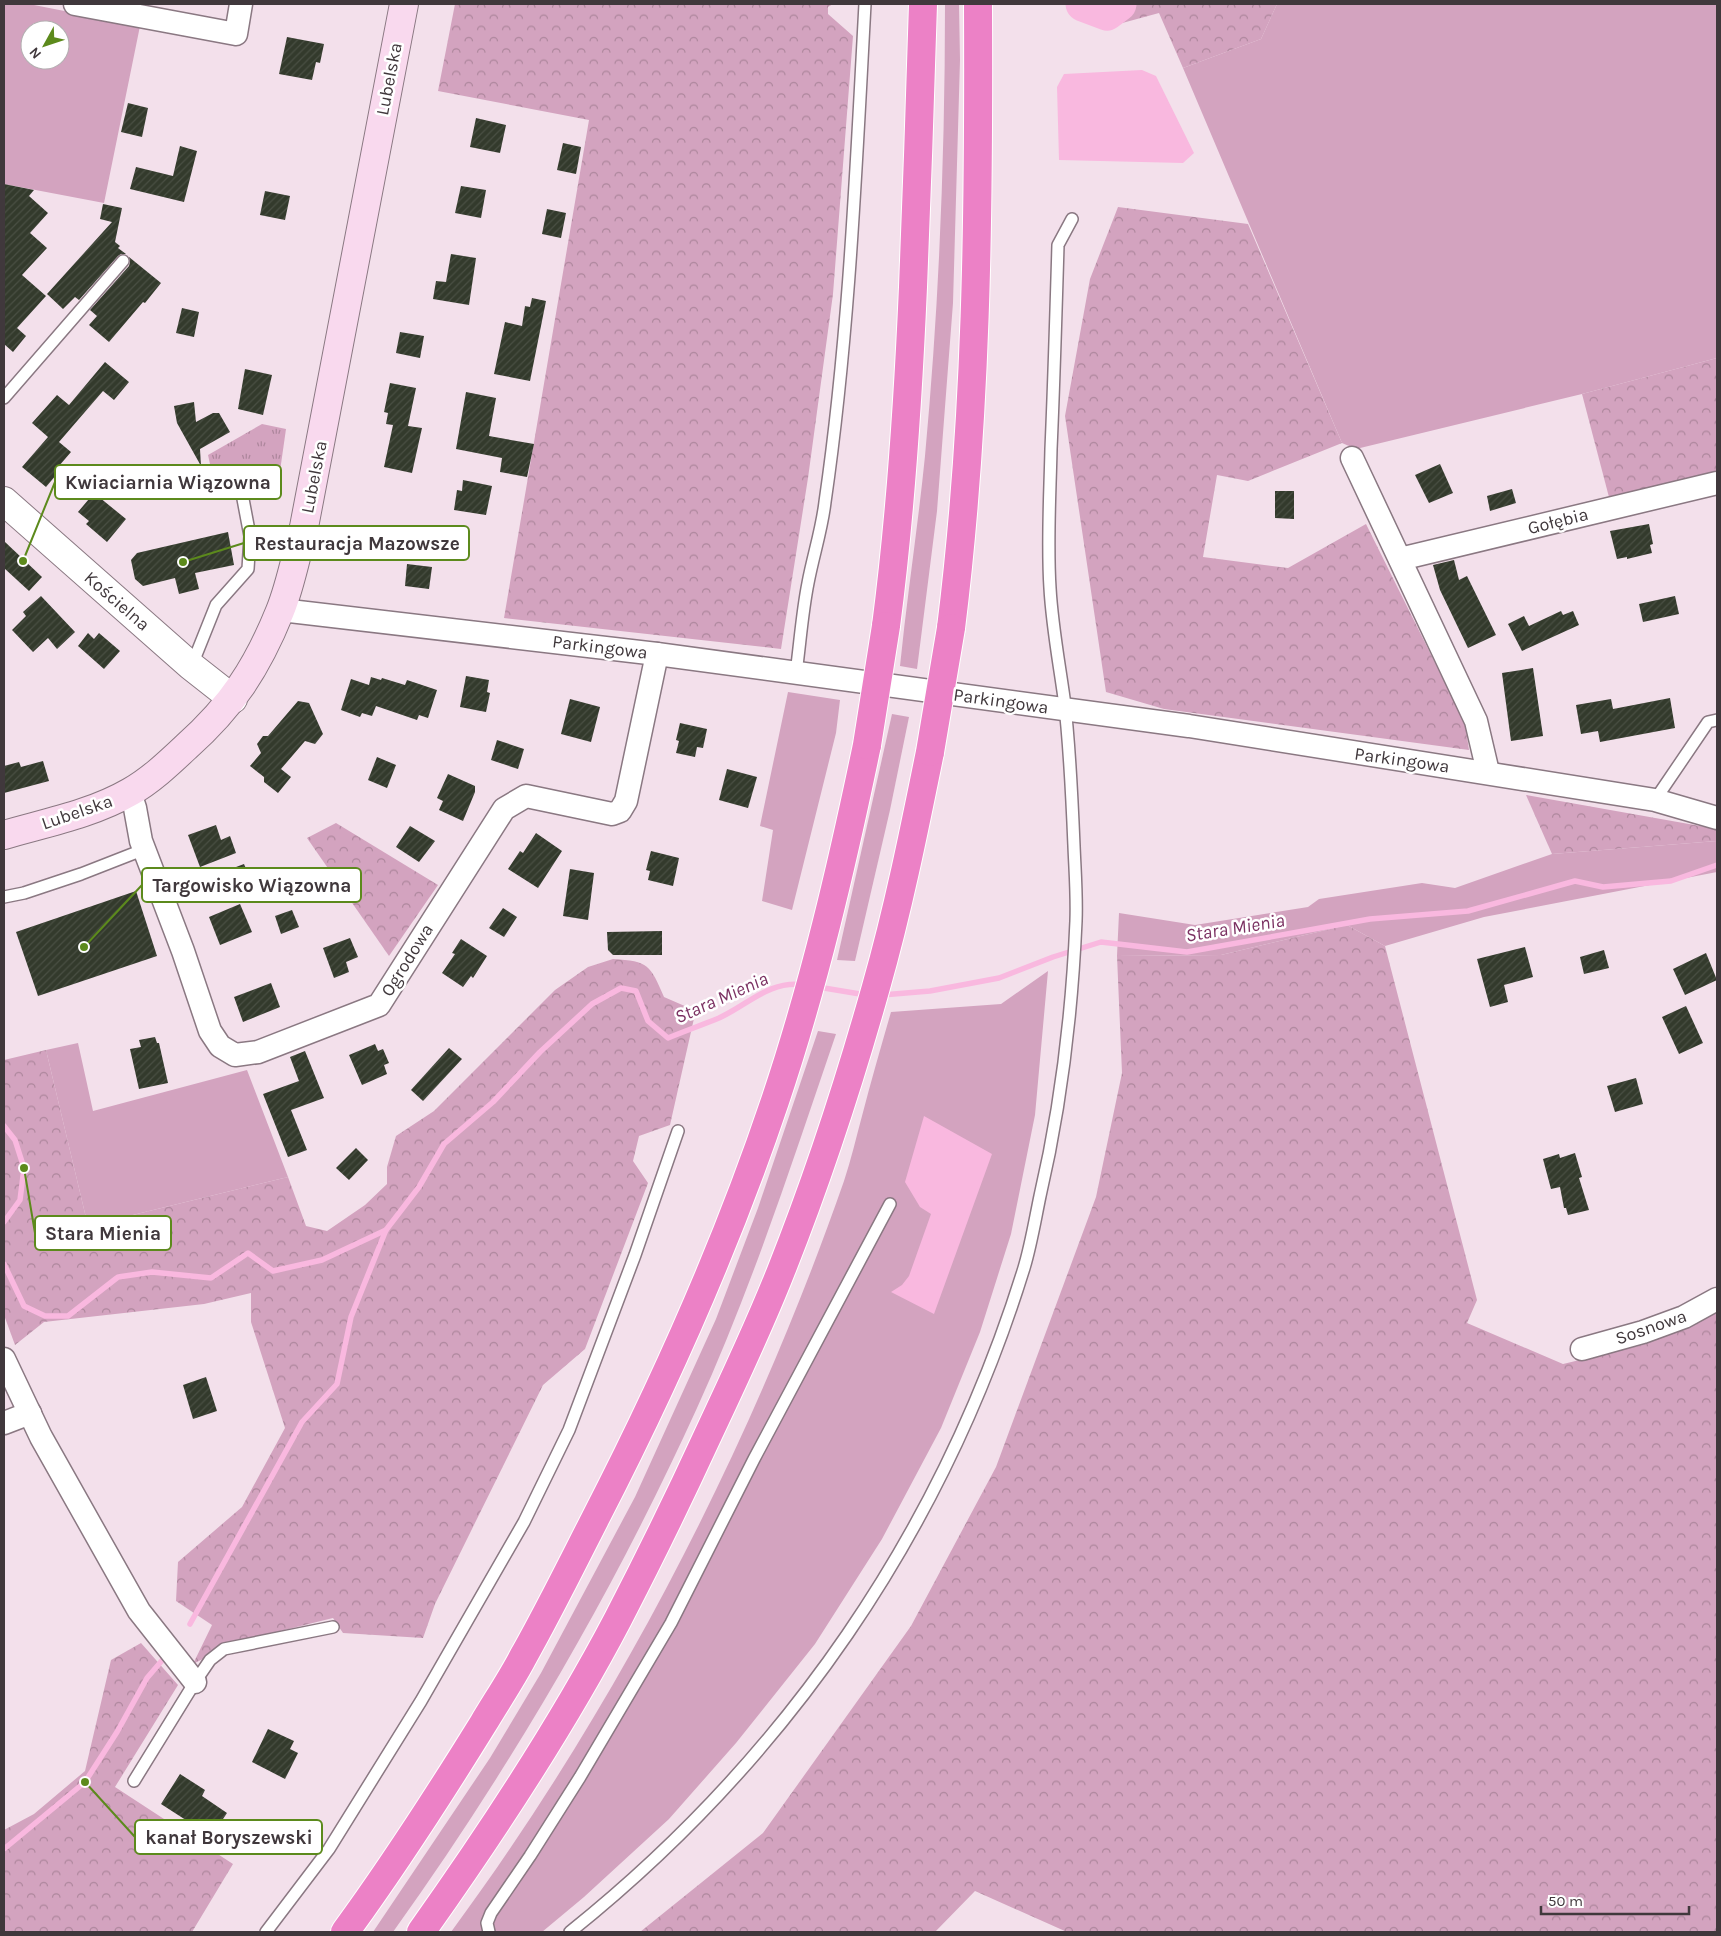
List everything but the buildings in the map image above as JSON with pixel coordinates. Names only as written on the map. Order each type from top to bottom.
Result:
[{"type":"highway","points":[[345,1932],[409,1841],[522,1659],[623,1465],[680,1346],[724,1238],[776,1100],[800,1022],[831,908],[867,745],[886,626],[897,536],[906,429],[923,4]]},
{"type":"highway","points":[[420,1932],[509,1802],[574,1697],[617,1620],[678,1500],[734,1381],[781,1272],[839,1109],[877,984],[895,912],[930,752],[961,548],[971,416],[979,142],[978,4]]},
{"type":"main road","name":"Lubelska","points":[[4,835],[93,809],[130,792],[172,760],[204,732],[233,699],[259,658],[281,610],[304,527],[404,4]]},
{"type":"street","points":[[75,4],[236,34],[241,4]]},
{"type":"street","points":[[1352,458],[1476,721],[1488,772]]},
{"type":"street","name":"Gołębia","points":[[1400,559],[1717,483]]},
{"type":"street","name":"Kościelna","points":[[4,501],[191,666],[233,699]]},
{"type":"street","name":"Parkingowa","points":[[281,610],[658,654],[1189,726],[1655,800],[1717,818]]},
{"type":"street","name":"Ogrodowa","points":[[130,792],[141,842],[183,951],[210,1032],[220,1046],[235,1055],[258,1052],[379,1005],[504,809],[526,796],[612,814],[620,811],[626,802],[658,654]]},
{"type":"street","name":"Sosnowa","points":[[1582,1349],[1643,1332],[1684,1317],[1717,1299]]},
{"type":"street","points":[[4,1359],[42,1437],[139,1611],[195,1682]]},
{"type":"street","points":[[4,1423],[30,1413]]},
{"type":"lane","points":[[796,673],[807,585],[825,504],[841,364],[854,198],[865,4]]},
{"type":"lane","points":[[570,1932],[655,1858],[704,1810],[747,1765],[785,1720],[834,1656],[877,1590],[937,1486],[988,1372],[1025,1265],[1051,1149],[1066,1051],[1076,915],[1072,812],[1065,710],[1050,589],[1049,528],[1058,245],[1072,219]]},
{"type":"lane","points":[[4,398],[123,261]]},
{"type":"lane","points":[[191,666],[216,606],[248,569],[250,536],[243,499]]},
{"type":"lane","points":[[1655,800],[1708,722],[1717,720]]},
{"type":"lane","points":[[4,897],[24,893],[81,874],[145,849]]},
{"type":"lane","points":[[266,1932],[329,1849],[421,1701],[524,1522],[569,1430],[635,1255],[678,1131]]},
{"type":"lane","points":[[490,1932],[487,1923],[491,1913],[580,1777],[671,1623],[754,1459],[890,1204]]},
{"type":"lane","points":[[134,1781],[210,1660],[224,1649],[333,1627]]},
{"type":"green space","points":[[4,4],[29,4],[140,26],[104,203],[4,184]]},
{"type":"green space","points":[[455,4],[833,4],[828,7],[828,14],[853,36],[833,294],[808,478],[781,649],[504,618],[589,120],[438,91]]},
{"type":"green space","points":[[945,4],[959,4],[960,60],[953,303],[937,511],[917,669],[900,666],[925,456],[934,343],[944,117]]},
{"type":"green space","points":[[1072,4],[1277,4],[1261,39],[1183,68],[1159,13],[1115,25],[1086,18]]},
{"type":"green space","points":[[1277,4],[1717,4],[1717,358],[1582,394],[1356,449],[1342,443],[1183,68],[1261,39]]},
{"type":"green space","points":[[1118,207],[1248,224],[1342,443],[1248,481],[1217,475],[1203,557],[1288,568],[1366,524],[1465,723],[1469,750],[1164,709],[1106,692],[1065,416],[1090,279]]},
{"type":"green space","points":[[1717,358],[1717,475],[1610,501],[1582,394]]},
{"type":"green space","points":[[262,424],[286,429],[280,471],[215,487],[208,455]]},
{"type":"green space","points":[[788,692],[840,700],[836,733],[792,910],[762,901],[773,830],[760,826]]},
{"type":"green space","points":[[892,714],[909,717],[890,810],[855,961],[837,960]]},
{"type":"green space","points":[[1526,795],[1717,829],[1717,841],[1552,854]]},
{"type":"green space","points":[[336,823],[438,885],[389,956],[307,838]]},
{"type":"green space","points":[[1717,841],[1717,872],[1484,917],[1385,946],[1347,925],[1221,955],[1117,956],[1119,913],[1195,925],[1308,907],[1319,899],[1422,883],[1455,888],[1552,854]]},
{"type":"green space","points":[[1347,925],[1385,946],[1477,1300],[1467,1323],[1563,1364],[1642,1345],[1698,1323],[1717,1311],[1717,1932],[1067,1932],[975,1891],[935,1932],[640,1932],[763,1833],[911,1626],[996,1467],[1096,1197],[1122,1073],[1117,956],[1221,955]]},
{"type":"green space","points":[[613,959],[634,961],[647,967],[655,978],[664,997],[687,1007],[695,1014],[670,1125],[639,1136],[633,1161],[648,1183],[585,1349],[543,1385],[435,1604],[423,1638],[343,1633],[333,1618],[236,1642],[193,1664],[212,1625],[176,1601],[178,1562],[242,1507],[285,1428],[251,1322],[251,1293],[204,1304],[44,1322],[15,1345],[4,1315],[4,1060],[46,1050],[88,1226],[288,1177],[306,1226],[327,1231],[365,1205],[387,1184],[387,1167],[396,1136],[434,1111],[555,990],[588,967]]},
{"type":"green space","points":[[1048,971],[1035,1115],[1011,1234],[980,1332],[941,1428],[882,1539],[815,1644],[736,1743],[669,1819],[584,1897],[542,1932],[451,1932],[512,1846],[570,1757],[624,1665],[675,1571],[723,1475],[767,1378],[808,1280],[844,1181],[891,1012],[1001,1004]]},
{"type":"green space","points":[[818,1031],[836,1034],[804,1129],[736,1316],[665,1477],[631,1545],[558,1678],[478,1807],[393,1932],[373,1932],[490,1758],[541,1673],[635,1497],[716,1319],[758,1208]]},
{"type":"green space","points":[[78,1043],[93,1111],[247,1070],[288,1177],[88,1226],[46,1050]]},
{"type":"green space","points":[[141,1643],[178,1685],[115,1787],[233,1864],[192,1932],[4,1932],[4,1830],[34,1814],[85,1771],[111,1660]]},
{"type":"shaded area","points":[[1142,70],[1156,76],[1194,153],[1183,163],[1059,160],[1057,87],[1064,74]]},
{"type":"shaded area","points":[[924,1116],[992,1154],[934,1314],[891,1292],[902,1285],[909,1276],[931,1214],[920,1207],[905,1182]]},
{"type":"waterway","points":[[1083,4],[1107,13],[1119,4]]},
{"type":"waterway","name":"Stara Mienia","points":[[882,995],[930,991],[999,978],[1053,957],[1101,942],[1187,952],[1370,919],[1468,911],[1575,881],[1603,887],[1671,881],[1717,865]]},
{"type":"waterway","name":"Stara Mienia","points":[[4,1264],[24,1306],[45,1316],[68,1316],[118,1277],[152,1272],[211,1278],[248,1253],[273,1271],[322,1260],[386,1230],[419,1187],[444,1144],[493,1102],[540,1052],[592,1004],[621,988],[636,991],[648,1021],[668,1038],[730,1013],[769,990],[791,984],[804,985]]},
{"type":"waterway","name":"Stara Mienia","points":[[818,987],[866,995]]},
{"type":"waterway","name":"Stara Mienia","points":[[4,1126],[15,1140],[24,1168],[20,1200],[4,1222]]},
{"type":"waterway","points":[[190,1624],[302,1422],[337,1384],[351,1317],[386,1230]]},
{"type":"waterway","points":[[4,1849],[85,1782],[117,1732],[147,1678],[165,1657]]},
{"type":"place","name":"Kwiaciarnia Wiązowna","points":[[23,561]]},
{"type":"place","name":"Restauracja Mazowsze","points":[[183,562]]},
{"type":"place","name":"Targowisko Wiązowna","points":[[84,947]]},
{"type":"place","name":"Stara Mienia","points":[[24,1168]]},
{"type":"place","name":"kanał Boryszewski","points":[[85,1782]]}]
